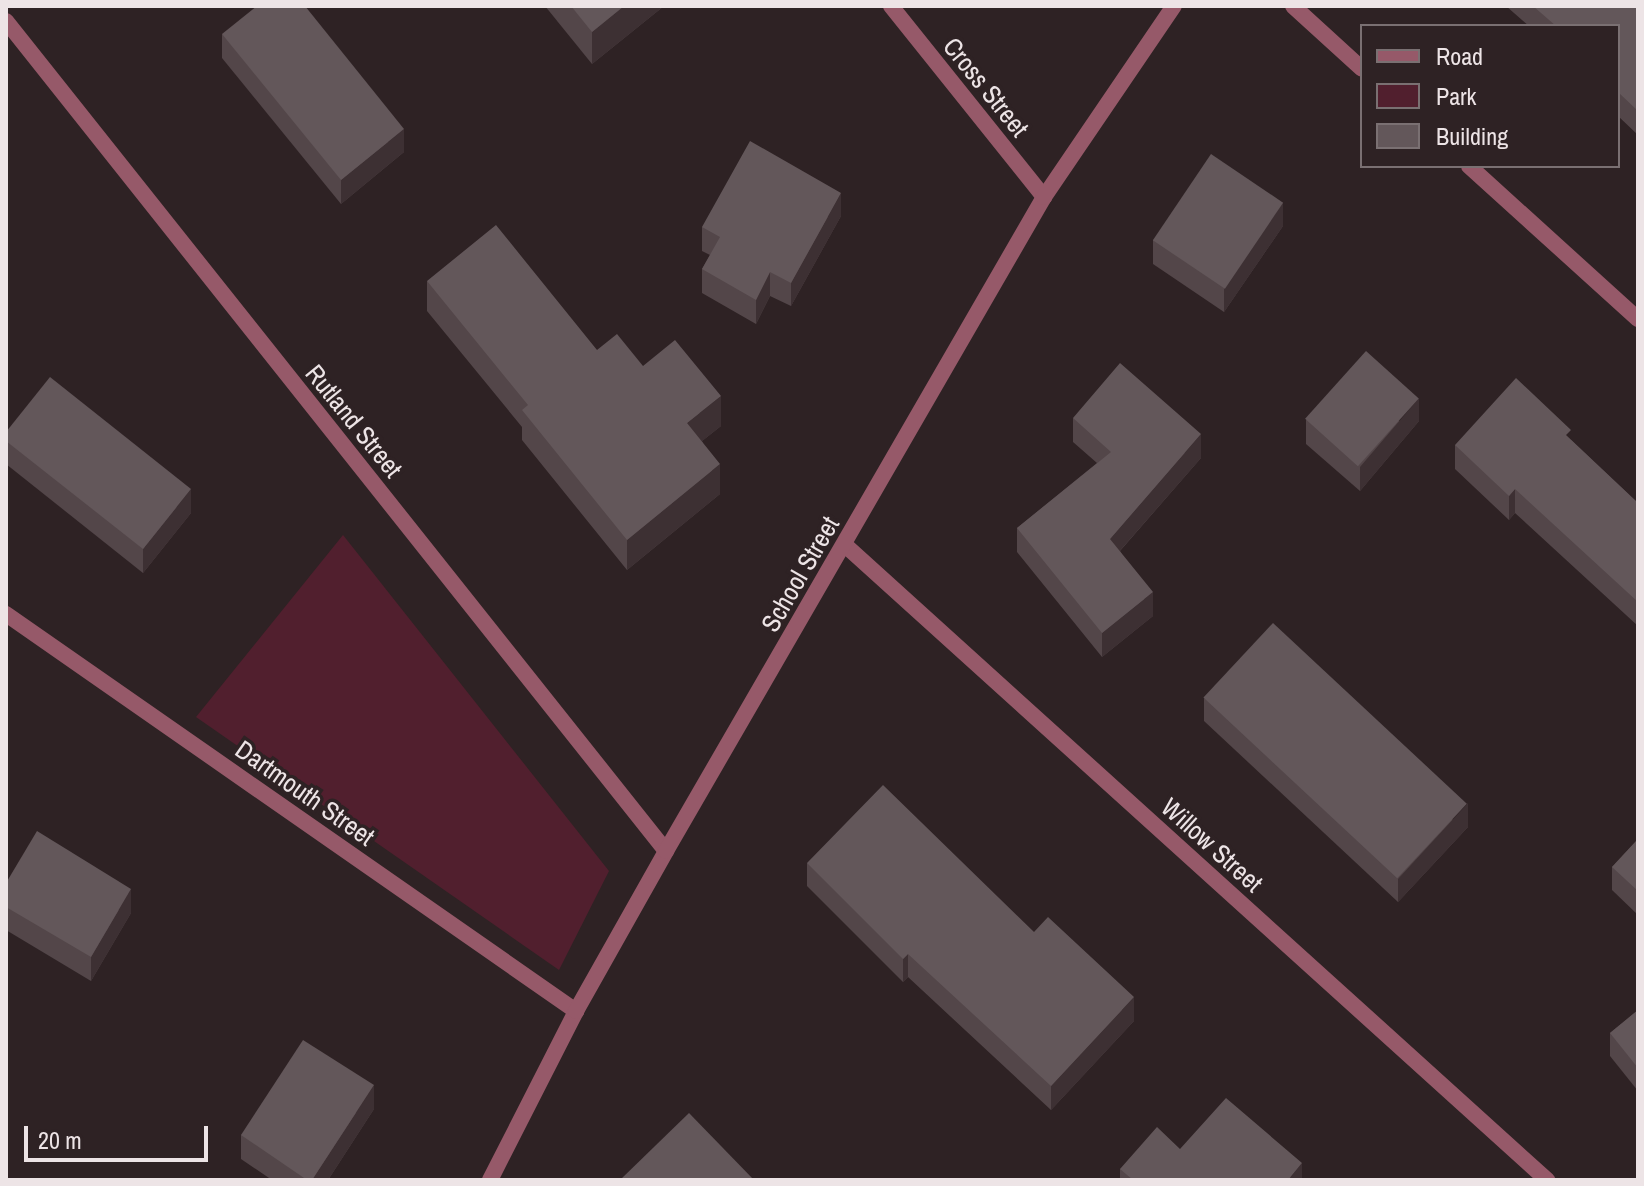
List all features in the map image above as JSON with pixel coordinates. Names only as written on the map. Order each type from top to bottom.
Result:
[{"type":"street","name":"Cross Street","points":[[891,6],[1044,197]]},
{"type":"street","name":"School Street","points":[[490,1180],[576,1011],[666,851],[1044,197],[1174,6]]},
{"type":"street","points":[[1293,6],[1360,67]]},
{"type":"street","name":"Rutland Street","points":[[6,21],[666,851]]},
{"type":"street","points":[[1471,168],[1638,319]]},
{"type":"street","name":"Willow Street","points":[[845,545],[1547,1180]]},
{"type":"street","name":"Dartmouth Street","points":[[6,614],[576,1011]]},
{"type":"green space","points":[[343,535],[609,871],[559,970],[196,717]]},
{"type":"building","points":[[257,6],[305,6],[404,129],[341,180],[222,34]]},
{"type":"building","points":[[571,6],[624,6],[592,32]]},
{"type":"building","points":[[1533,6],[1638,6],[1638,111],[1620,94],[1620,24],[1554,24]]},
{"type":"building","points":[[750,141],[841,193],[791,283],[770,272],[756,300],[702,269],[720,237],[702,227]]},
{"type":"building","points":[[1211,154],[1283,203],[1225,289],[1153,240]]},
{"type":"building","points":[[496,225],[597,350],[617,334],[643,366],[675,340],[721,396],[687,423],[720,464],[627,540],[522,410],[528,405],[427,281]]},
{"type":"building","points":[[1366,351],[1419,399],[1358,466],[1305,419]]},
{"type":"building","points":[[1120,363],[1201,434],[1110,539],[1153,592],[1102,633],[1017,528],[1111,452],[1073,418]]},
{"type":"building","points":[[50,377],[191,489],[143,549],[6,441],[6,432]]},
{"type":"building","points":[[1516,378],[1571,430],[1566,435],[1638,503],[1638,602],[1515,489],[1509,496],[1455,445]]},
{"type":"building","points":[[1273,623],[1467,804],[1397,878],[1203,698]]},
{"type":"building","points":[[883,785],[1034,932],[1048,917],[1134,997],[1051,1086],[908,954],[903,959],[807,863]]},
{"type":"building","points":[[37,831],[131,889],[91,957],[6,907],[6,883]]},
{"type":"building","points":[[1638,839],[1638,891],[1612,867]]},
{"type":"building","points":[[1638,1010],[1638,1068],[1610,1033]]},
{"type":"building","points":[[303,1040],[374,1085],[312,1180],[307,1180],[241,1135]]},
{"type":"building","points":[[1226,1098],[1302,1163],[1288,1180],[1133,1180],[1120,1169],[1157,1127],[1180,1149]]},
{"type":"building","points":[[689,1113],[754,1180],[620,1180]]}]
